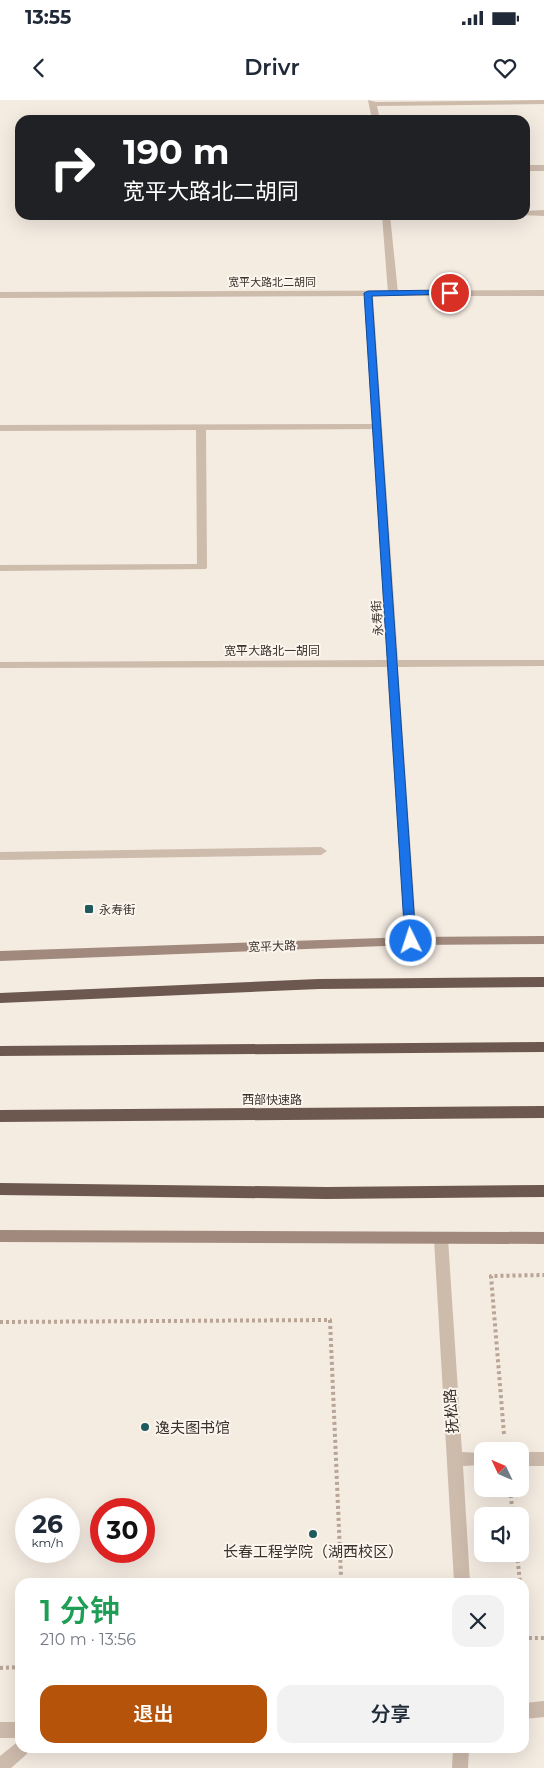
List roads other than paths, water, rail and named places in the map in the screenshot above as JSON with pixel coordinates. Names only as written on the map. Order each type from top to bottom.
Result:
[{"type":"highway","points":[[0,998],[319,984],[544,982]]},
{"type":"highway","points":[[0,1051],[544,1048]]},
{"type":"highway","name":"西部快速路","points":[[0,1116],[544,1112]]},
{"type":"highway","points":[[0,1189],[326,1193],[544,1191]]},
{"type":"main road","name":"宽平大路","points":[[0,956],[411,941],[544,940]]},
{"type":"main road","points":[[0,1236],[544,1238]]},
{"type":"street","points":[[375,115],[373,102],[544,102]]},
{"type":"street","points":[[530,168],[544,168]]},
{"type":"street","points":[[530,214],[544,214]]},
{"type":"street","points":[[386,220],[393,293]]},
{"type":"street","name":"永寿街","points":[[368,293],[411,941]]},
{"type":"street","name":"宽平大路北二胡同","points":[[0,295],[544,293]]},
{"type":"street","points":[[0,568],[202,567],[201,427]]},
{"type":"street","points":[[0,428],[377,427]]},
{"type":"street","name":"宽平大路北一胡同","points":[[0,664],[544,662]]},
{"type":"street","points":[[0,856],[321,851]]},
{"type":"street","name":"抚松路","points":[[440,1239],[462,1578]]},
{"type":"street","points":[[454,1459],[474,1459]]},
{"type":"street","points":[[529,1459],[544,1459]]},
{"type":"street","points":[[529,1711],[544,1710]]},
{"type":"street","points":[[0,1730],[15,1730]]},
{"type":"street","points":[[0,1767],[15,1753]]},
{"type":"street","points":[[460,1768],[461,1753]]},
{"type":"place","name":"永寿街","points":[[89,909]]},
{"type":"place","name":"逸夫图书馆","points":[[145,1427]]},
{"type":"place","name":"长春工程学院（湖西校区）","points":[[313,1534]]}]
